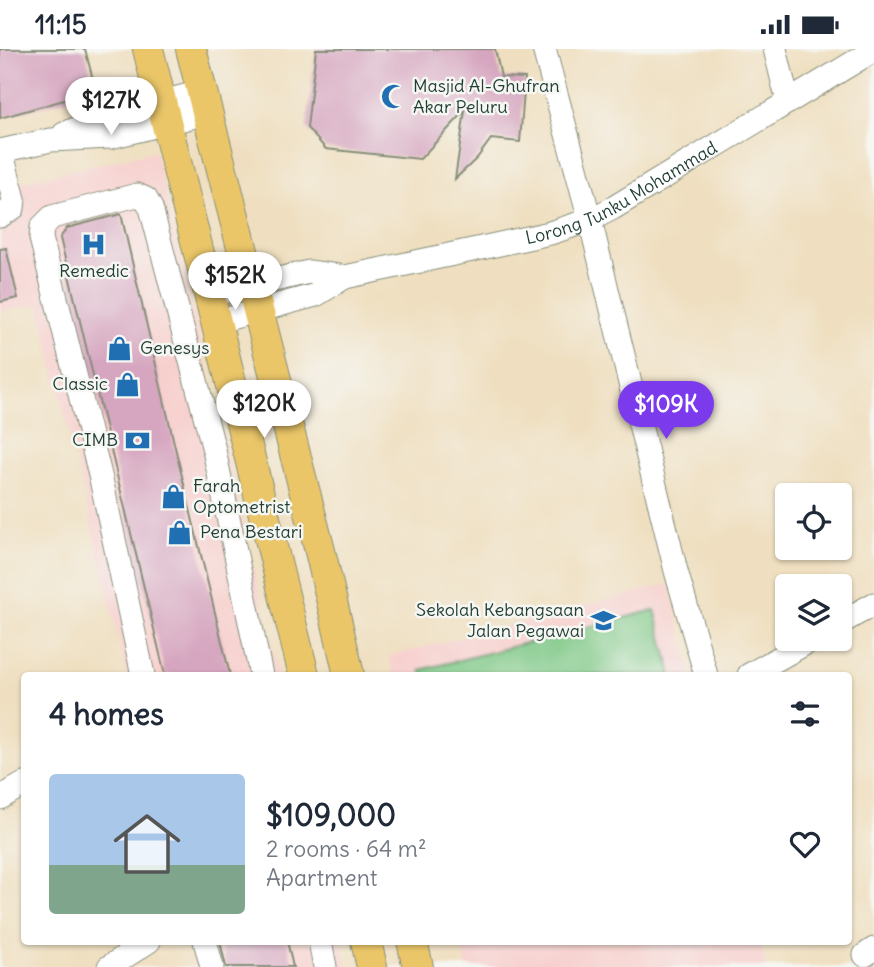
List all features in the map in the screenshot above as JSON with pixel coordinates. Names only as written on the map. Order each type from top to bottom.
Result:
[{"type":"main road","points":[[148,49],[302,672]]},
{"type":"main road","points":[[191,49],[321,555],[348,672]]},
{"type":"main road","points":[[367,945],[372,967]]},
{"type":"main road","points":[[413,945],[418,967]]},
{"type":"street","points":[[544,49],[590,220],[676,571],[705,672]]},
{"type":"street","points":[[775,49],[788,102]]},
{"type":"street","name":"Lorong Tunku Mohammad","points":[[213,309],[255,299],[309,272],[345,277],[550,233],[590,220],[874,50]]},
{"type":"street","points":[[0,216],[13,208],[14,199],[0,151],[51,140],[105,116],[162,113],[204,102]]},
{"type":"street","points":[[142,672],[101,479],[41,238],[43,227],[52,216],[137,195],[146,199],[151,208],[214,450],[260,672]]},
{"type":"street","points":[[852,617],[874,604]]},
{"type":"street","points":[[754,672],[792,651]]},
{"type":"street","points":[[0,798],[21,786]]},
{"type":"street","points":[[109,967],[143,945]]},
{"type":"street","points":[[206,945],[212,967]]},
{"type":"street","points":[[321,945],[326,967]]},
{"type":"shaded area","points":[[155,151],[278,672],[126,672],[39,304],[0,312],[0,187]]},
{"type":"shaded area","name":"Sekolah Kebangsaan Jalan Pegawai","points":[[669,584],[691,672],[393,672],[389,656]]},
{"type":"shaded area","points":[[190,945],[343,945],[348,967],[195,967]]},
{"type":"shaded area","points":[[462,945],[761,945],[766,967],[467,967]]},
{"type":"green space","points":[[655,610],[671,672],[422,672],[421,670]]},
{"type":"building","points":[[0,49],[85,49],[96,91],[0,118]]},
{"type":"building","name":"Masjid Al-Ghufran Akar Peluru","points":[[316,49],[495,49],[501,77],[525,78],[520,142],[491,139],[477,158],[455,179],[465,111],[420,159],[326,149],[307,128]]},
{"type":"building","points":[[121,214],[229,672],[164,672],[60,238],[67,228]]},
{"type":"building","points":[[6,248],[18,298],[0,302],[0,249]]},
{"type":"building","points":[[221,945],[288,945],[293,967],[226,967]]},
{"type":"place","name":"Masjid Al-Ghufran Akar Peluru","points":[[393,96]]},
{"type":"place","name":"Remedic","points":[[94,244]]},
{"type":"place","name":"Genesys","points":[[120,348]]},
{"type":"place","name":"Classic","points":[[128,384]]},
{"type":"place","name":"CIMB","points":[[138,440]]},
{"type":"place","name":"Farah Optometrist","points":[[173,496]]},
{"type":"place","name":"Pena Bestari","points":[[180,532]]},
{"type":"place","name":"Sekolah Kebangsaan Jalan Pegawai","points":[[604,620]]}]
